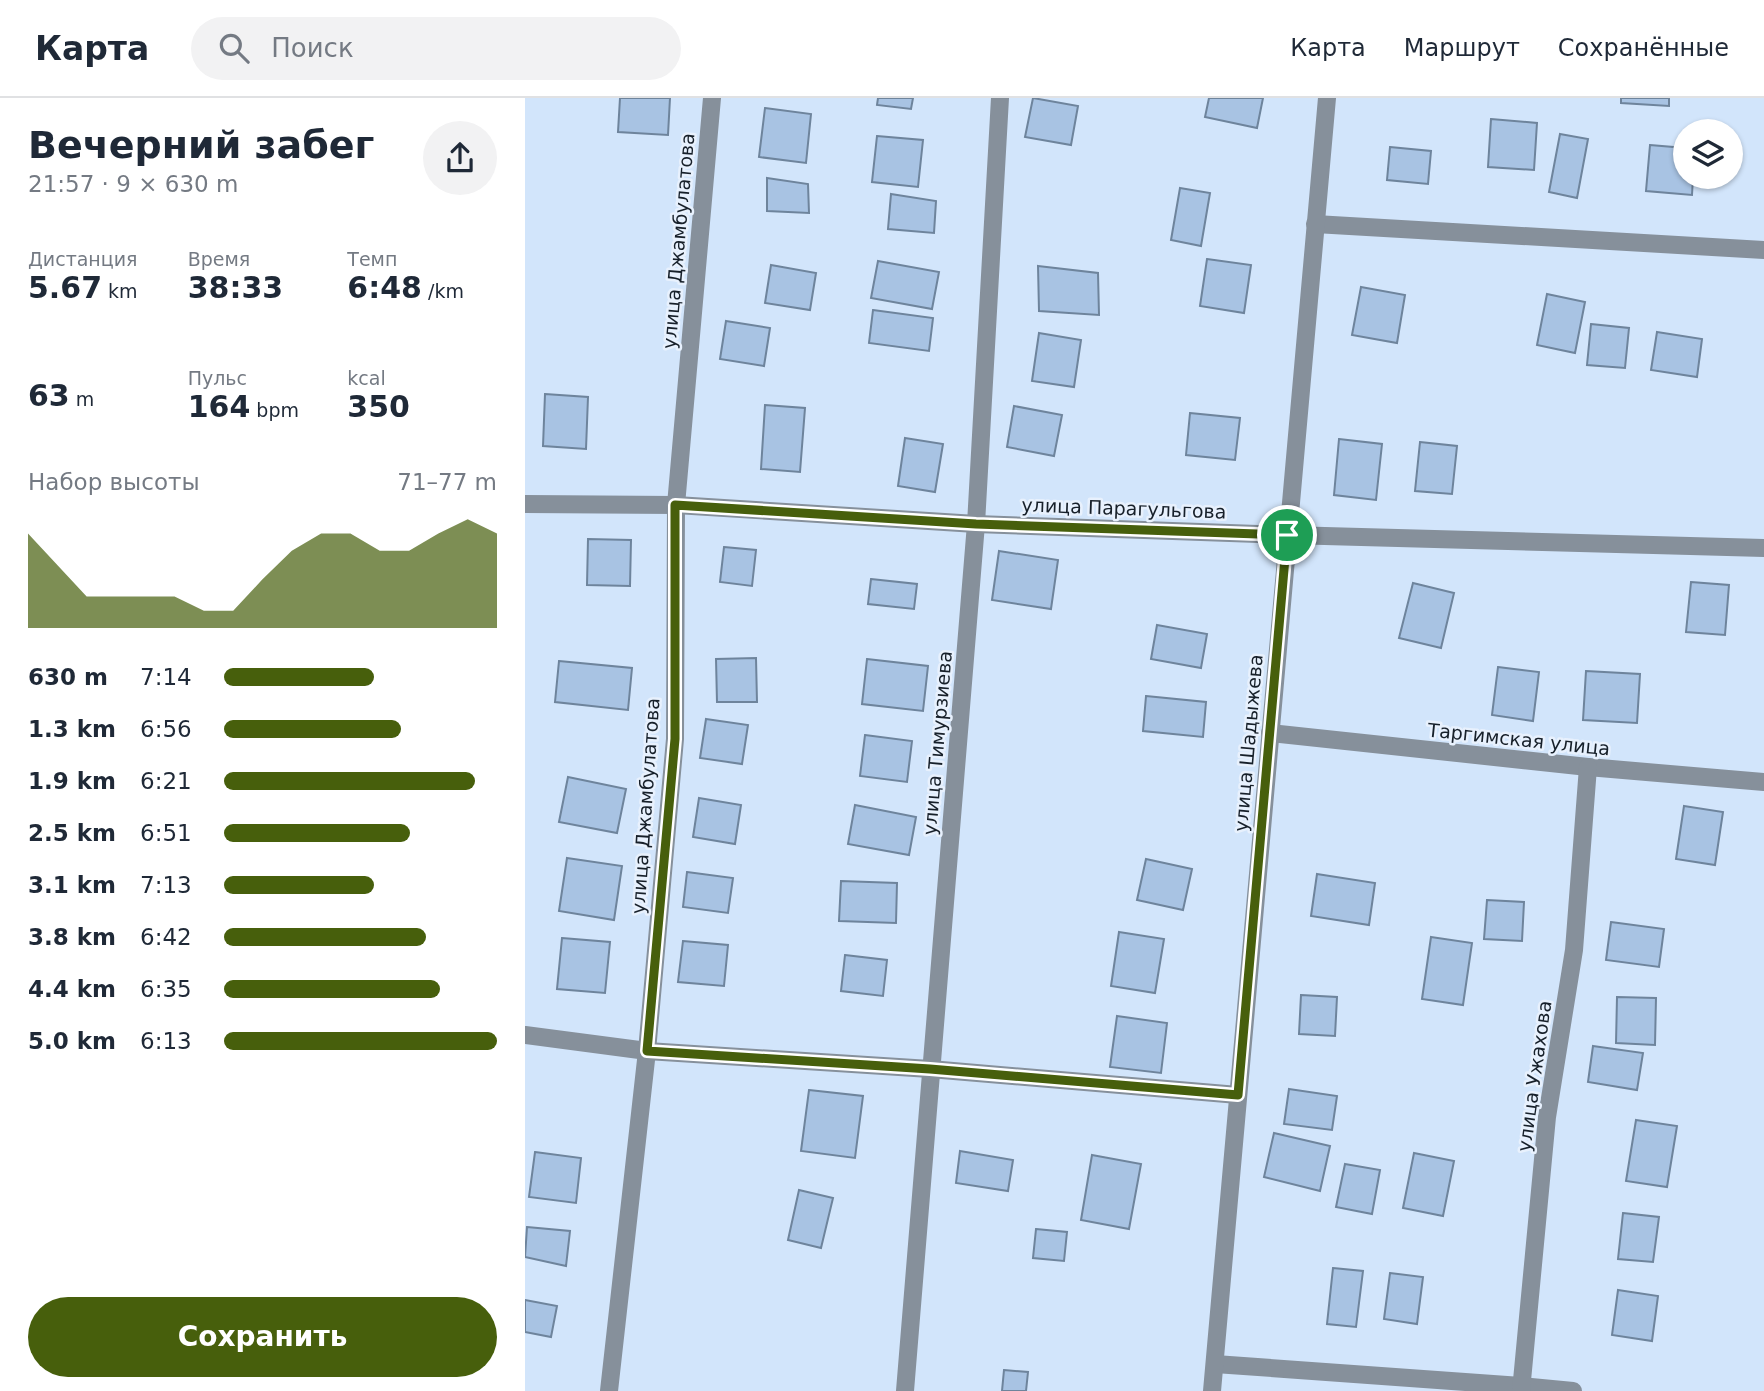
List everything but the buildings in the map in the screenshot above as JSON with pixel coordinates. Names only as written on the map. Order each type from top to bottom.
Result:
[{"type":"street","name":"улица Джамбулатова","points":[[609,1391],[647,1051],[675,739],[675,505],[712,98]]},
{"type":"street","name":"улица Тимурзиева","points":[[905,1391],[976,524],[1000,98]]},
{"type":"street","name":"улица Шадыжева","points":[[1212,1391],[1327,98]]},
{"type":"street","points":[[1315,224],[1764,250]]},
{"type":"street","name":"улица Парагульгова","points":[[525,504],[675,505],[976,524],[1764,548]]},
{"type":"street","name":"Таргимская улица","points":[[1270,733],[1588,767],[1764,782]]},
{"type":"street","name":"улица Ужахова","points":[[1521,1388],[1548,1117],[1574,950],[1588,767]]},
{"type":"street","points":[[525,1035],[647,1051],[930,1069],[1238,1095]]},
{"type":"street","points":[[1215,1364],[1573,1391]]},
{"type":"route","points":[[675,505],[976,524],[1287,535],[1238,1095],[930,1069],[647,1051],[675,739],[675,505]]}]
